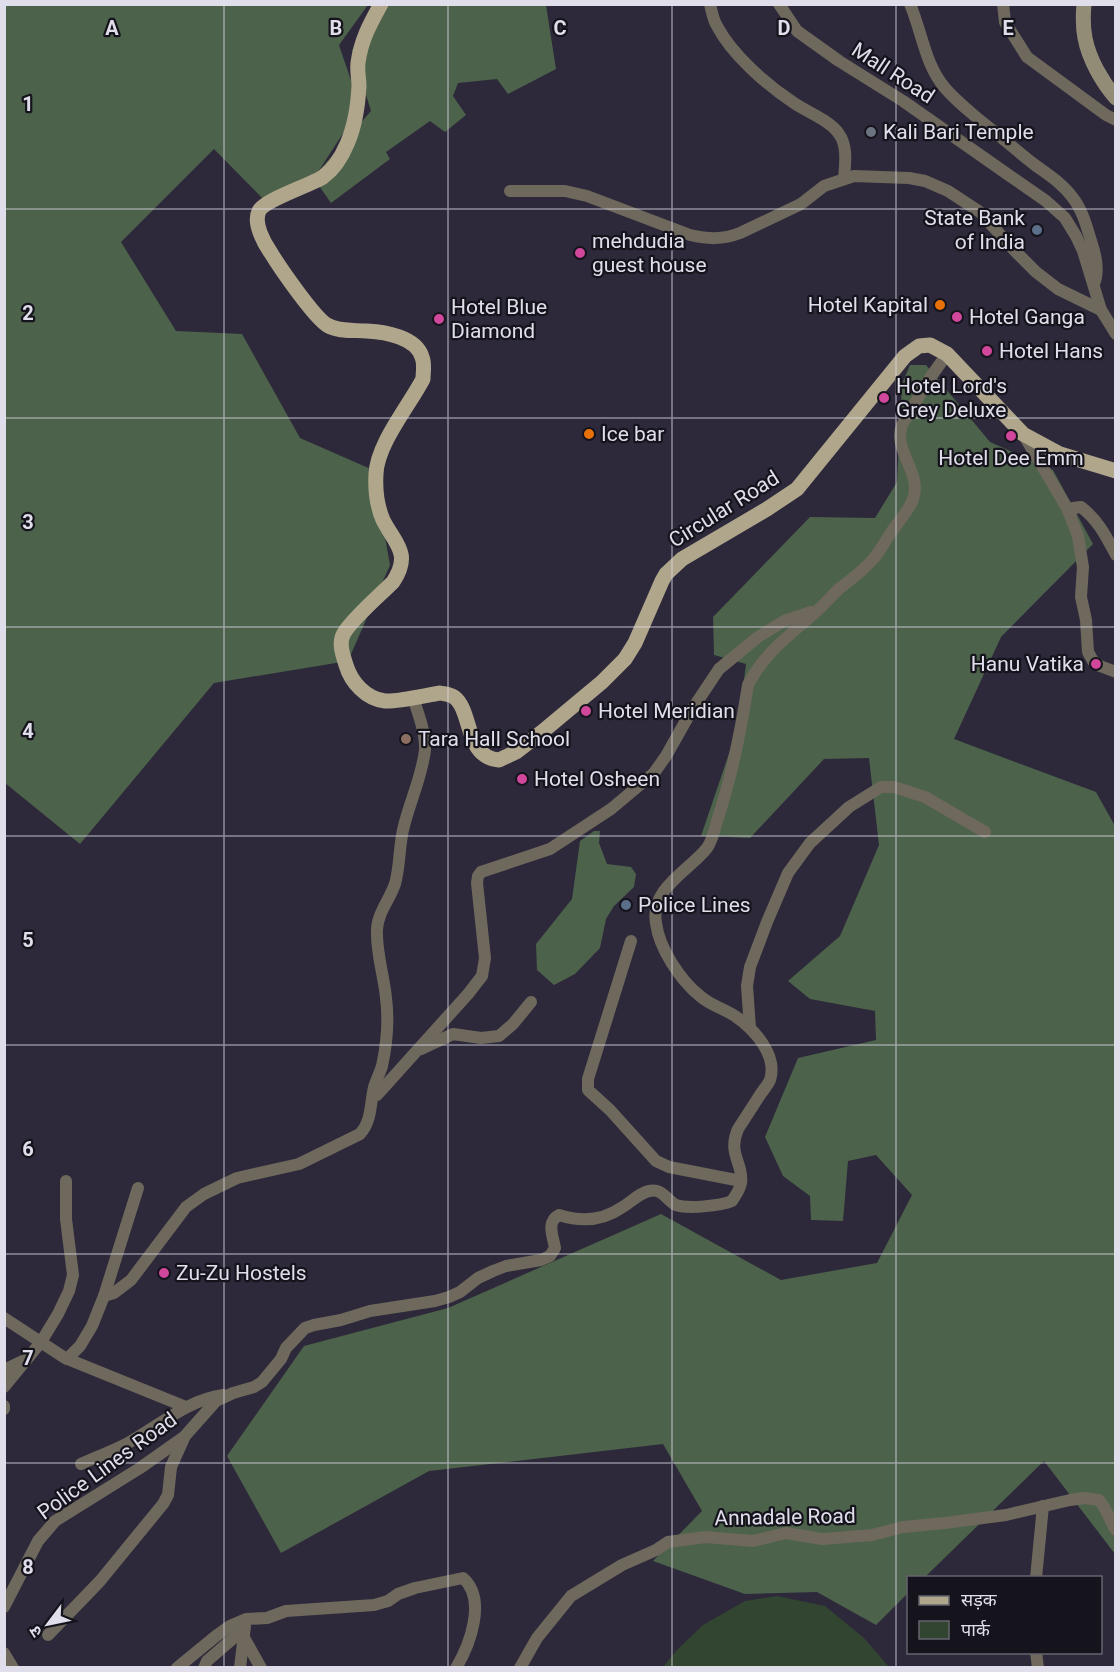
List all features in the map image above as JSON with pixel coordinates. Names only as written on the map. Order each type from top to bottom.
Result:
[{"type":"main road","name":"Circular Road","points":[[381,4],[368,27],[361,49],[358,66],[358,107],[347,144],[334,168],[310,184],[265,204],[259,211],[258,219],[262,239],[275,261],[319,319],[333,328],[392,335],[407,341],[417,348],[422,356],[423,379],[382,451],[375,474],[376,500],[383,520],[398,542],[401,564],[393,582],[345,632],[341,643],[348,671],[353,680],[375,698],[387,701],[440,693],[455,698],[463,709],[476,746],[487,756],[499,760],[516,752],[602,682],[624,659],[635,643],[662,581],[672,568],[682,559],[797,489],[904,356],[919,346],[930,345],[947,354]]},
{"type":"main road","points":[[1084,4],[1085,39],[1095,67],[1108,90],[1116,98]]},
{"type":"main road","points":[[947,354],[1023,434],[1060,454],[1116,471]]},
{"type":"street","points":[[710,4],[716,24],[731,48],[753,70],[793,102],[839,133],[844,145],[846,166],[844,179]]},
{"type":"street","name":"Mall Road","points":[[779,4],[797,30],[1046,201],[1065,218],[1083,250],[1101,310],[1116,334]]},
{"type":"street","points":[[910,4],[928,58],[935,75],[943,86],[955,100],[1063,185],[1074,199],[1082,213],[1094,251],[1096,279],[1093,288]]},
{"type":"street","points":[[1003,4],[1005,22],[1027,57],[1116,120]]},
{"type":"street","points":[[510,191],[565,191],[690,234],[718,239],[730,237],[761,223],[801,204],[824,186],[854,176],[909,178],[925,181],[948,191],[980,212],[1036,272],[1058,289],[1101,310]]},
{"type":"street","points":[[631,941],[588,1079],[588,1090],[610,1110],[656,1161],[669,1167],[741,1181],[741,1173],[734,1154],[734,1138],[770,1081],[772,1065],[765,1046],[750,1028],[735,1016],[701,997],[688,985],[661,944],[655,912],[665,888],[694,862],[708,847],[711,840],[729,783],[748,685],[756,670],[772,651],[875,558],[912,502],[915,488],[914,477],[899,441],[899,432],[930,378],[947,354]]},
{"type":"street","points":[[1023,434],[1070,514],[1078,536],[1083,567],[1081,597],[1086,620],[1088,652],[1100,666],[1116,672]]},
{"type":"street","points":[[1070,514],[1073,508],[1081,507],[1090,515],[1101,526],[1116,555]]},
{"type":"street","points":[[373,1096],[377,1095],[482,976],[486,958],[477,883],[481,872],[550,849],[611,809],[654,773],[719,669],[758,637],[784,621],[818,610]]},
{"type":"street","points":[[104,1296],[114,1293],[131,1280],[186,1207],[204,1194],[237,1178],[298,1164],[360,1134],[368,1126],[374,1088],[387,1038],[388,1020],[376,929],[395,883],[405,821],[425,749],[423,730],[413,697]]},
{"type":"street","points":[[750,1028],[747,986],[750,967],[788,873],[810,843],[849,807],[881,787],[894,787],[925,797],[985,832]]},
{"type":"street","points":[[414,1053],[453,1034],[481,1038],[499,1036],[513,1024],[531,1002]]},
{"type":"street","points":[[4,1387],[41,1342],[65,1300],[73,1275],[66,1219],[66,1181]]},
{"type":"street","name":"Police Lines Road","points":[[4,1607],[39,1541],[55,1521],[140,1468],[184,1437],[216,1401],[262,1382],[281,1359],[286,1348],[305,1328],[370,1311],[435,1301],[460,1292],[478,1278],[493,1271],[550,1256],[555,1248],[550,1225],[559,1215],[575,1220],[608,1216],[648,1191],[659,1191],[680,1206],[705,1206],[729,1202],[736,1195],[741,1181]]},
{"type":"street","points":[[67,1359],[80,1346],[92,1326],[104,1296],[138,1188]]},
{"type":"street","points":[[4,1318],[67,1359],[186,1407]]},
{"type":"street","points":[[4,1370],[27,1359]]},
{"type":"street","points":[[81,1464],[126,1444],[186,1407],[209,1397],[233,1393]]},
{"type":"street","points":[[48,1635],[100,1581],[163,1504],[168,1495],[171,1467],[184,1437]]},
{"type":"street","name":"Annadale Road","points":[[520,1668],[537,1638],[571,1596],[622,1565],[668,1542],[706,1537],[753,1540],[786,1533],[822,1539],[872,1534],[903,1527],[945,1524],[1006,1515],[1085,1498],[1099,1500],[1107,1509],[1110,1522],[1116,1530]]},
{"type":"street","points":[[1036,1576],[1043,1506]]},
{"type":"street","points":[[204,1668],[207,1661],[244,1628],[286,1611],[374,1605],[415,1588],[463,1578],[470,1588],[475,1616],[467,1646],[456,1668]]},
{"type":"street","points":[[177,1668],[230,1626],[244,1628]]},
{"type":"street","points":[[240,1668],[244,1628]]},
{"type":"street","points":[[244,1628],[261,1668]]},
{"type":"street","points":[[4,1653],[13,1668]]},
{"type":"green space","points":[[4,5],[368,5],[339,45],[360,107],[318,172],[371,111],[352,50],[383,5],[546,5],[556,69],[508,94],[497,79],[458,83],[453,96],[466,115],[445,132],[430,121],[386,152],[390,159],[331,203],[313,177],[264,200],[214,149],[121,242],[176,331],[242,334],[300,438],[373,470],[390,565],[348,661],[214,683],[80,844],[5,783]]},
{"type":"green space","points":[[910,365],[926,365],[990,442],[1053,470],[1093,544],[1001,637],[954,739],[1096,792],[1115,826],[1115,1554],[1044,1461],[926,1576],[907,1576],[907,1594],[876,1625],[817,1592],[745,1594],[653,1561],[702,1511],[663,1444],[429,1471],[281,1553],[227,1456],[304,1346],[448,1308],[661,1214],[781,1280],[877,1263],[912,1195],[876,1155],[848,1161],[843,1221],[811,1220],[810,1196],[783,1176],[765,1137],[798,1058],[876,1040],[875,1011],[810,999],[788,981],[840,936],[879,845],[869,758],[824,759],[750,838],[701,836],[738,727],[746,664],[714,655],[713,617],[810,517],[875,518],[897,482],[902,384]]},
{"type":"green space","points":[[594,831],[600,831],[599,843],[607,864],[631,867],[636,874],[634,887],[614,906],[606,919],[600,948],[575,974],[554,985],[537,970],[536,944],[572,899],[580,841]]},
{"type":"green space","points":[[777,1596],[825,1606],[864,1638],[889,1667],[663,1667],[703,1625],[745,1601]]},
{"type":"place","name":"Kali Bari Temple","points":[[871,132]]},
{"type":"place","name":"State Bank of India","points":[[1037,230]]},
{"type":"place","name":"mehdudia guest house","points":[[580,253]]},
{"type":"place","name":"Hotel Kapital","points":[[940,305]]},
{"type":"place","name":"Hotel Ganga","points":[[957,317]]},
{"type":"place","name":"Hotel Blue Diamond","points":[[439,319]]},
{"type":"place","name":"Hotel Hans","points":[[987,351]]},
{"type":"place","name":"Hotel Lord's Grey Deluxe","points":[[884,398]]},
{"type":"place","name":"Ice bar","points":[[589,434]]},
{"type":"place","name":"Hotel Dee Emm","points":[[1011,436]]},
{"type":"place","name":"Hanu Vatika","points":[[1096,664]]},
{"type":"place","name":"Hotel Meridian","points":[[586,711]]},
{"type":"place","name":"Tara Hall School","points":[[406,739]]},
{"type":"place","name":"Hotel Osheen","points":[[522,779]]},
{"type":"place","name":"Police Lines","points":[[626,905]]},
{"type":"place","name":"Zu-Zu Hostels","points":[[164,1273]]}]
